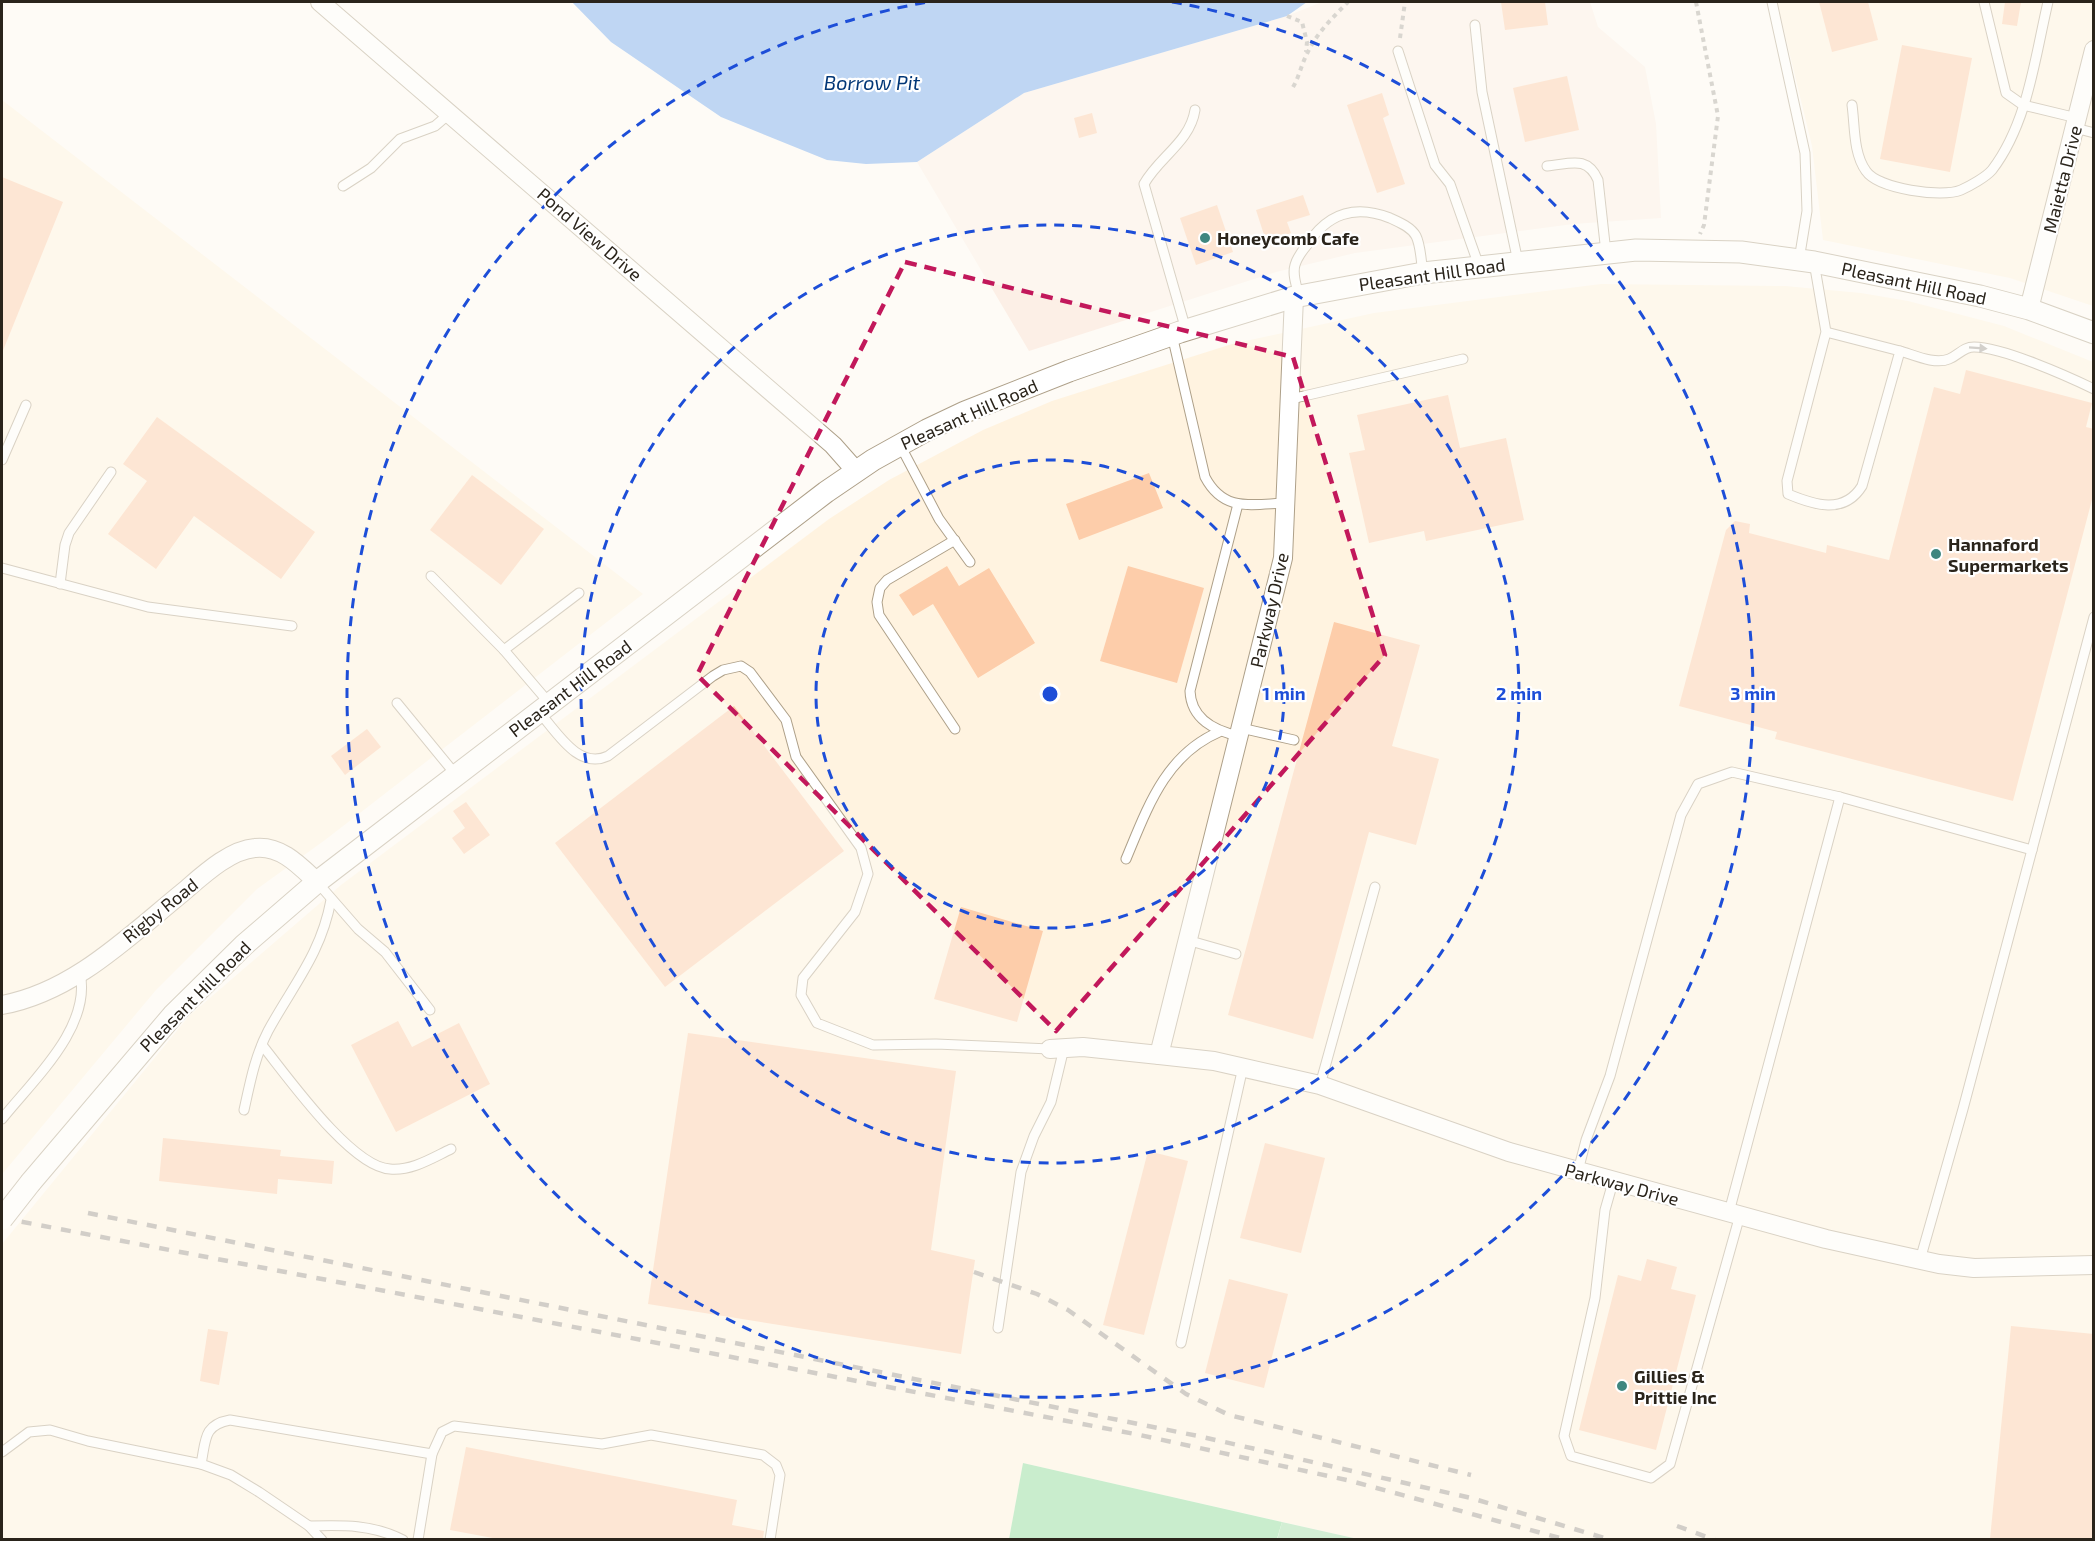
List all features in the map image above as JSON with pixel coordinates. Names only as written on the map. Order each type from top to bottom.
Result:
[{"type":"street","name":"Pond View Drive","points":[[320,2],[833,445],[856,471]]},
{"type":"street","name":"Maietta Drive","points":[[2029,309],[2094,50]]},
{"type":"street","name":"Pleasant Hill Road","points":[[2,1219],[173,1015],[244,945],[317,882],[856,471],[900,445],[975,408],[1069,370],[1179,332],[1297,297],[1424,273],[1662,248],[1741,252],[1807,261],[1964,292],[2029,309],[2094,333]]},
{"type":"street","name":"Parkway Drive","points":[[1159,1055],[1283,558],[1297,297]]},
{"type":"street","name":"Rigby Road","points":[[2,1005],[41,994],[80,973],[205,873],[241,852],[264,848],[284,854],[317,882]]},
{"type":"street","name":"Parkway Drive","points":[[1057,1048],[1083,1047],[1214,1061],[1320,1085],[1465,1138],[1612,1182],[1826,1239],[1920,1260],[1983,1268],[2094,1265]]},
{"type":"lane","points":[[1773,2],[1805,153],[1807,261],[1826,332],[1787,481],[1788,494],[1812,504],[1830,506],[1847,502],[1855,497],[1862,486],[1899,351]]},
{"type":"lane","points":[[1984,2],[2006,93],[2023,105],[2076,123],[2094,133]]},
{"type":"lane","points":[[1852,105],[1858,156],[1866,172],[1877,181],[1900,188],[1934,192],[1960,190],[1990,172],[2006,148],[2023,105],[2048,2]]},
{"type":"lane","points":[[1475,25],[1482,92],[1518,262]]},
{"type":"lane","points":[[1398,51],[1435,165],[1450,184],[1479,266]]},
{"type":"lane","points":[[1195,110],[1193,124],[1157,164],[1144,184],[1179,332],[1205,477],[1213,492],[1221,499],[1238,504],[1287,503]]},
{"type":"lane","points":[[343,186],[371,168],[400,139],[435,126],[449,114]]},
{"type":"lane","points":[[1547,166],[1583,162],[1589,164],[1594,171],[1598,180],[1606,253]]},
{"type":"lane","points":[[1297,297],[1294,273],[1295,264],[1301,253],[1322,225],[1333,217],[1353,211],[1377,214],[1410,230],[1417,238],[1424,273]]},
{"type":"lane","points":[[1826,332],[1940,361],[1951,358],[1966,347],[1988,349],[2072,378],[2094,389]]},
{"type":"lane","points":[[1291,399],[1463,359]]},
{"type":"lane","points":[[2,460],[26,405]]},
{"type":"lane","points":[[900,445],[939,519],[970,562]]},
{"type":"lane","points":[[60,584],[65,545],[69,533],[111,472]]},
{"type":"lane","points":[[1219,732],[1204,721],[1194,709],[1190,700],[1190,683],[1238,504]]},
{"type":"lane","points":[[955,540],[887,580],[880,588],[877,602],[884,624],[955,729]]},
{"type":"lane","points":[[2,567],[148,607],[292,626]]},
{"type":"lane","points":[[431,576],[504,650],[580,757],[599,760],[723,670],[741,666],[750,672],[786,720],[796,758],[861,848],[868,874],[855,912],[803,978],[801,995],[817,1023],[873,1045],[936,1044],[1057,1048],[1051,1102],[1034,1136],[1022,1172],[998,1328]]},
{"type":"lane","points":[[504,650],[579,593]]},
{"type":"lane","points":[[1920,1260],[2094,617]]},
{"type":"lane","points":[[397,703],[456,775]]},
{"type":"lane","points":[[1126,859],[1148,805],[1172,766],[1185,752],[1219,732],[1240,732],[1293,740]]},
{"type":"lane","points":[[1578,1171],[1586,1140],[1610,1076],[1681,815],[1689,796],[1698,784],[1732,772],[1840,798],[2032,850]]},
{"type":"lane","points":[[1612,1182],[1605,1210],[1595,1298],[1564,1436],[1571,1456],[1651,1478],[1670,1464],[1840,798]]},
{"type":"lane","points":[[317,882],[358,929],[385,952],[430,1010]]},
{"type":"lane","points":[[1320,1085],[1375,887]]},
{"type":"lane","points":[[244,1110],[253,1068],[262,1045],[316,952],[326,927],[331,900]]},
{"type":"lane","points":[[1187,940],[1236,954]]},
{"type":"lane","points":[[2,1119],[68,1035],[82,998],[80,973]]},
{"type":"lane","points":[[262,1045],[317,1112],[369,1163],[389,1169],[410,1168],[451,1149]]},
{"type":"lane","points":[[1181,1343],[1243,1067]]},
{"type":"lane","points":[[201,1464],[208,1430],[217,1422],[231,1420],[432,1454]]},
{"type":"lane","points":[[418,1539],[432,1454],[442,1432],[454,1426],[602,1444],[651,1435],[763,1455],[776,1465],[780,1474],[770,1539]]},
{"type":"lane","points":[[2,1452],[29,1432],[50,1430],[88,1441],[201,1464],[231,1475],[309,1526],[321,1539]]},
{"type":"lane","points":[[309,1526],[366,1526],[383,1529],[403,1539]]},
{"type":"path","points":[[1306,56],[1320,33],[1348,2]]},
{"type":"path","points":[[1398,51],[1405,2]]},
{"type":"path","points":[[1694,249],[1704,225],[1718,116],[1696,2]]},
{"type":"path","points":[[1287,16],[1302,22],[1307,42],[1306,56],[1300,75],[1293,87]]},
{"type":"highlighted area","points":[[905,262],[1293,357],[1385,655],[1056,1031],[697,675]]},
{"type":"shaded area","points":[[1322,2],[1590,2],[1598,27],[1645,67],[1656,124],[1661,218],[1573,224],[1355,253],[1276,272],[1029,351],[917,162],[1024,93],[1287,16]]},
{"type":"shaded area","points":[[1777,2],[2093,2],[2093,306],[2010,278],[1823,240],[1812,146]]},
{"type":"shaded area","points":[[2,100],[643,594],[325,840],[257,889],[156,990],[3,1173]]},
{"type":"shaded area","points":[[1601,284],[1785,286],[1861,293],[1908,301],[2004,326],[2093,362],[2093,1539],[1358,1539],[1023,1463],[1009,1539],[2,1539],[2,1244],[189,1016],[341,885],[829,519],[889,480],[983,430],[1052,401],[1232,344],[1374,313]]},
{"type":"green space","points":[[1023,1463],[1282,1522],[1277,1539],[1009,1539]]},
{"type":"green space","points":[[1282,1522],[1358,1539],[1277,1540]]},
{"type":"water","name":"Borrow Pit","points":[[572,2],[1307,2],[1287,16],[1024,93],[917,162],[866,164],[827,160],[721,117],[611,42]]},
{"type":"building","points":[[1501,2],[1545,2],[1548,25],[1505,30]]},
{"type":"building","points":[[1819,2],[1868,2],[1878,40],[1832,52]]},
{"type":"building","points":[[2005,2],[2021,2],[2017,26],[2002,24]]},
{"type":"building","points":[[1902,45],[1972,58],[1950,172],[1880,159]]},
{"type":"building","points":[[1567,76],[1579,130],[1525,142],[1513,88]]},
{"type":"building","points":[[1382,93],[1389,115],[1383,118],[1405,184],[1377,193],[1347,105]]},
{"type":"building","points":[[1092,113],[1097,133],[1079,138],[1074,118]]},
{"type":"building","points":[[2,177],[63,202],[2,353]]},
{"type":"building","points":[[1303,195],[1310,215],[1287,222],[1291,233],[1266,241],[1256,210]]},
{"type":"building","points":[[1217,205],[1233,252],[1196,265],[1180,218]]},
{"type":"building","points":[[1966,370],[2092,403],[2086,427],[2094,429],[2094,492],[2013,801],[1775,739],[1777,732],[1679,706],[1726,530],[1735,521],[1750,524],[1749,533],[1826,553],[1827,545],[1889,560],[1934,387],[1960,394]]},
{"type":"building","points":[[1448,395],[1460,448],[1506,438],[1524,520],[1426,541],[1424,531],[1369,543],[1349,453],[1365,450],[1357,415]]},
{"type":"building","points":[[157,417],[315,532],[281,579],[194,516],[156,569],[108,534],[147,481],[123,464]]},
{"type":"building","points":[[1149,473],[1163,508],[1079,540],[1066,504]]},
{"type":"building","points":[[472,475],[544,529],[501,585],[430,530]]},
{"type":"building","points":[[947,566],[959,586],[989,568],[1035,643],[978,678],[933,604],[913,616],[899,595]]},
{"type":"building","points":[[1128,566],[1204,588],[1177,683],[1100,661]]},
{"type":"building","points":[[1334,622],[1420,645],[1392,746],[1439,759],[1416,845],[1369,832],[1313,1039],[1228,1015]]},
{"type":"building","points":[[734,706],[844,851],[665,987],[555,843]]},
{"type":"building","points":[[367,729],[381,747],[345,775],[331,756]]},
{"type":"building","points":[[466,802],[490,835],[464,854],[452,838],[465,828],[453,811]]},
{"type":"building","points":[[961,907],[1043,931],[1017,1022],[934,999]]},
{"type":"building","points":[[398,1021],[412,1047],[459,1023],[490,1084],[396,1132],[351,1045]]},
{"type":"building","points":[[688,1033],[956,1071],[931,1250],[975,1260],[961,1354],[648,1304]]},
{"type":"building","points":[[163,1138],[281,1150],[280,1156],[334,1161],[332,1184],[278,1179],[277,1194],[159,1181]]},
{"type":"building","points":[[1265,1143],[1325,1158],[1301,1253],[1240,1238]]},
{"type":"building","points":[[1148,1151],[1188,1161],[1144,1335],[1103,1325]]},
{"type":"building","points":[[1647,1259],[1677,1267],[1671,1289],[1696,1295],[1656,1450],[1579,1430],[1618,1275],[1641,1281]]},
{"type":"building","points":[[1229,1279],[1288,1294],[1264,1388],[1205,1373]]},
{"type":"building","points":[[2011,1326],[2094,1334],[2094,1539],[1990,1539]]},
{"type":"building","points":[[208,1329],[228,1332],[219,1385],[200,1381]]},
{"type":"building","points":[[466,1447],[737,1500],[732,1525],[764,1531],[763,1539],[498,1539],[450,1530]]},
{"type":"railway","points":[[88,1213],[1198,1436],[1471,1498],[1611,1540]]},
{"type":"railway","points":[[2,1218],[1135,1434],[1351,1481],[1567,1540]]},
{"type":"railway","points":[[974,1272],[1037,1294],[1068,1310],[1186,1394],[1229,1415],[1471,1475]]},
{"type":"railway","points":[[1677,1526],[1715,1540]]},
{"type":"place","name":"Honeycomb Cafe","points":[[1205,238]]},
{"type":"place","name":"Hannaford Supermarkets","points":[[1936,554]]},
{"type":"place","name":"Gillies & Prittie Inc","points":[[1622,1386]]}]
